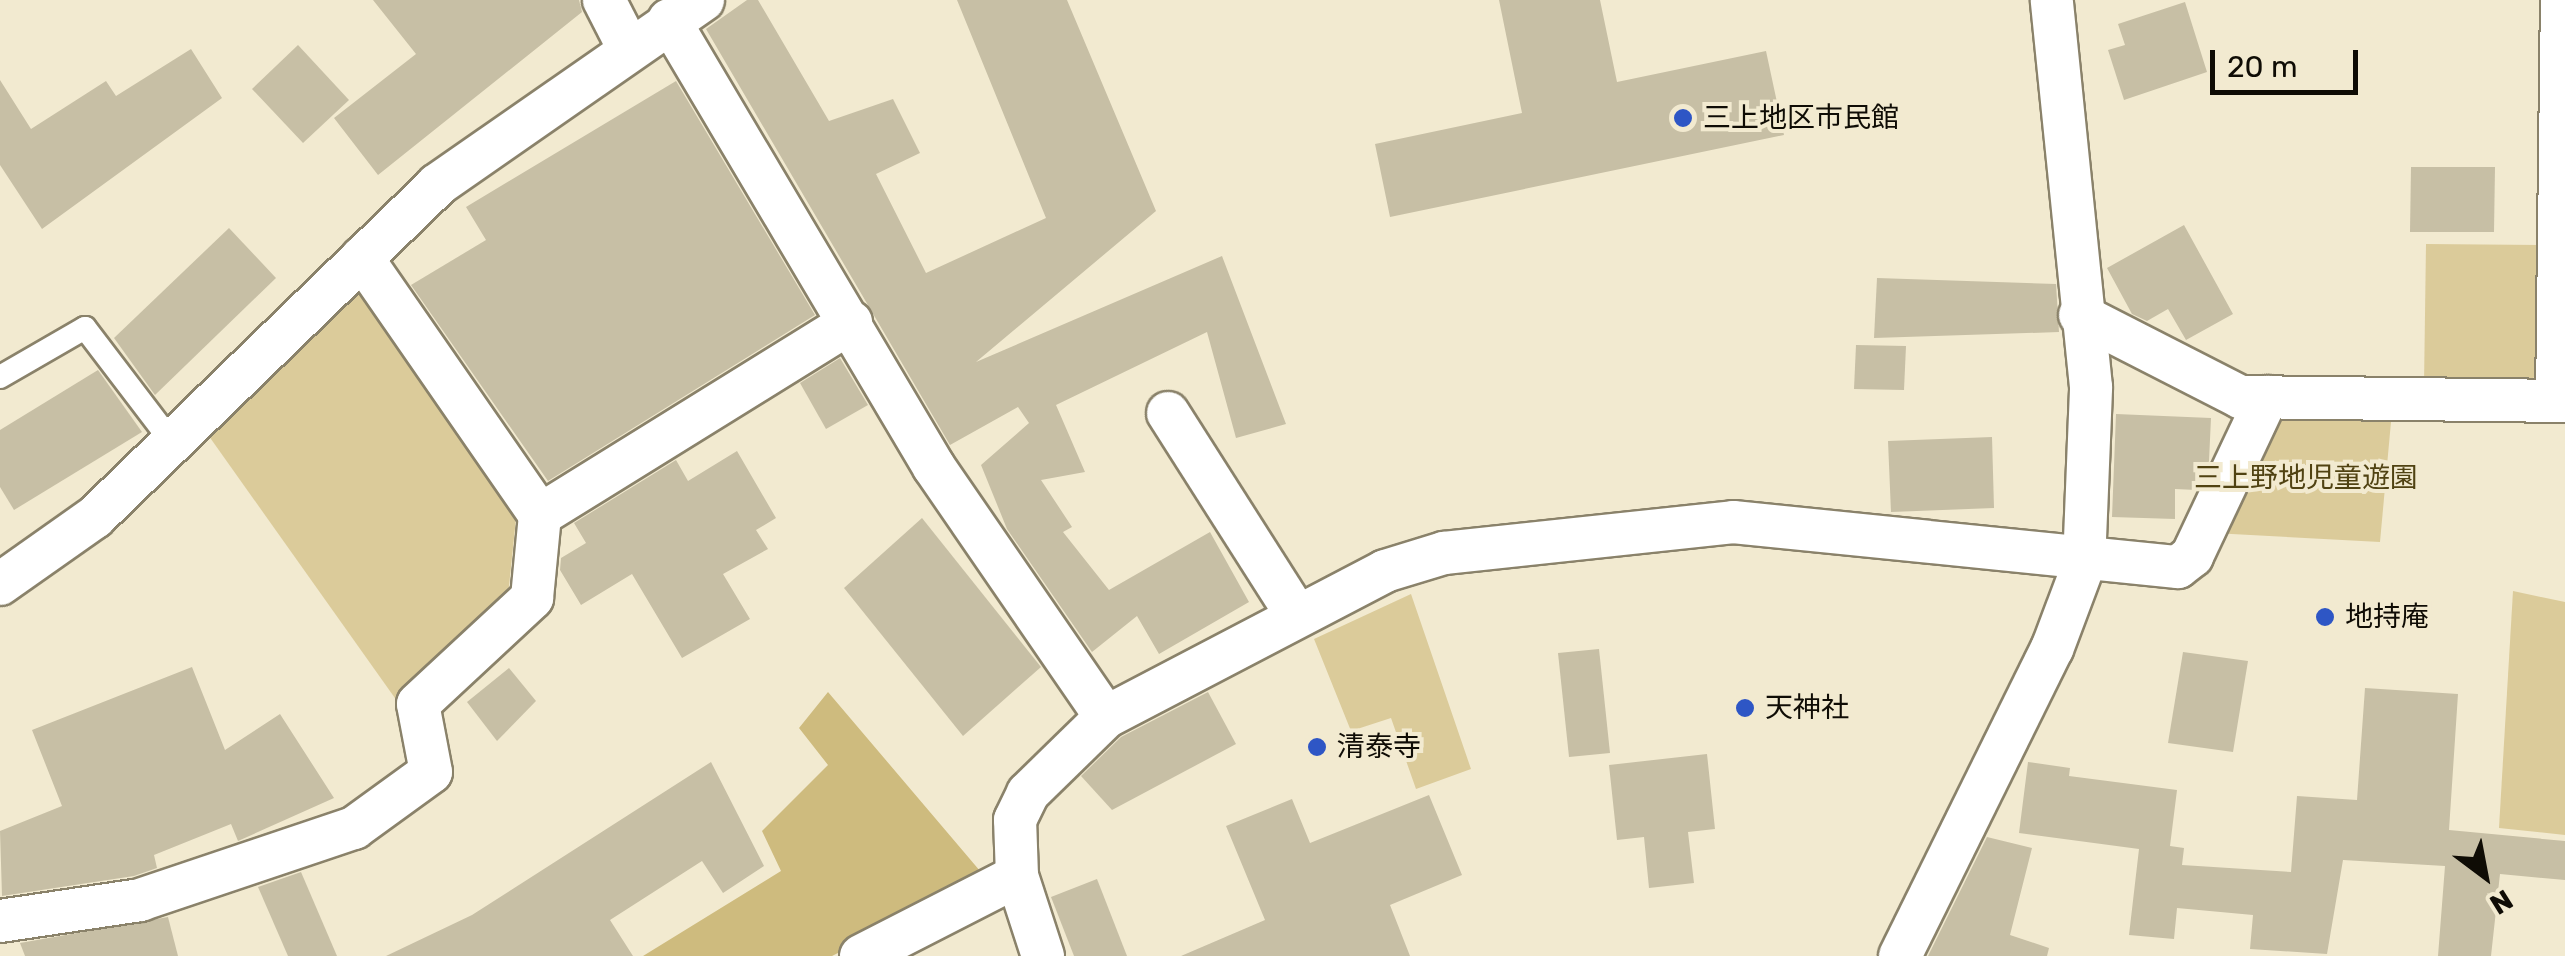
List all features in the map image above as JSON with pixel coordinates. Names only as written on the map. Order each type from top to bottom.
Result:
[{"type":"street","points":[[604,0],[628,47]]},
{"type":"street","points":[[1900,956],[2052,649],[2084,564],[2091,387],[2080,315],[2052,0]]},
{"type":"street","points":[[2080,315],[2240,397],[2561,401],[2562,0]]},
{"type":"street","points":[[0,584],[95,516],[452,174],[686,10],[850,322],[934,467],[1106,717]]},
{"type":"street","points":[[0,922],[140,900],[317,845],[432,772],[418,704],[532,598],[540,516],[362,258]]},
{"type":"street","points":[[540,516],[850,322]]},
{"type":"street","points":[[1043,956],[1017,876],[1015,820],[1028,793],[1106,717],[1296,614],[1444,552],[1733,522],[2084,564],[2178,566],[2192,556],[2267,397]]},
{"type":"street","points":[[1168,413],[1296,614]]},
{"type":"street","points":[[860,956],[1017,876]]},
{"type":"lane","points":[[0,377],[85,328],[172,442]]},
{"type":"green space","points":[[2426,244],[2541,245],[2540,372],[2524,386],[2424,385]]},
{"type":"green space","points":[[365,286],[517,509],[507,605],[402,708],[206,432]]},
{"type":"green space","name":"三上野地児童遊園","points":[[2268,417],[2391,422],[2380,542],[2213,533]]},
{"type":"green space","points":[[2513,591],[2565,602],[2565,835],[2499,828]]},
{"type":"green space","points":[[1411,594],[1471,769],[1416,789],[1391,718],[1351,731],[1314,639]]},
{"type":"shaded area","points":[[828,692],[986,878],[832,956],[643,956],[781,871],[762,831],[828,765],[799,728]]},
{"type":"building","points":[[373,0],[579,0],[582,12],[378,175],[334,118],[416,54]]},
{"type":"building","points":[[747,0],[758,0],[829,121],[893,99],[920,153],[876,174],[926,273],[1046,218],[957,0],[1067,0],[1156,211],[976,362],[1222,256],[1286,424],[1236,438],[1207,332],[1056,405],[1085,472],[1041,480],[1072,527],[1063,532],[1109,590],[1210,532],[1249,602],[1159,654],[1137,616],[1092,652],[1007,529],[981,465],[1029,423],[1018,407],[950,445],[706,29]]},
{"type":"building","points":[[1499,0],[1600,0],[1617,82],[1766,51],[1784,135],[1390,217],[1375,144],[1522,113]]},
{"type":"building","points":[[2185,2],[2207,72],[2124,100],[2108,50],[2125,45],[2118,24]]},
{"type":"building","points":[[298,45],[349,100],[303,143],[252,89]]},
{"type":"building","points":[[191,49],[222,98],[42,229],[0,165],[0,80],[31,129],[106,81],[116,96]]},
{"type":"building","points":[[676,81],[815,315],[548,481],[411,285],[486,240],[466,207]]},
{"type":"building","points":[[2411,167],[2495,167],[2494,232],[2410,232]]},
{"type":"building","points":[[2184,225],[2233,314],[2186,340],[2168,309],[2147,321],[2132,314],[2107,268]]},
{"type":"building","points":[[229,228],[276,278],[155,395],[114,338]]},
{"type":"building","points":[[1877,278],[2056,284],[2059,332],[1874,338]]},
{"type":"building","points":[[1856,345],[1906,346],[1904,390],[1854,389]]},
{"type":"building","points":[[840,358],[868,405],[826,429],[800,383]]},
{"type":"building","points":[[98,370],[142,432],[14,510],[0,487],[0,430]]},
{"type":"building","points":[[2116,414],[2211,418],[2209,461],[2196,490],[2175,489],[2175,519],[2112,517]]},
{"type":"building","points":[[1992,437],[1994,508],[1891,512],[1888,441]]},
{"type":"building","points":[[737,451],[776,518],[756,530],[768,549],[723,574],[750,619],[682,658],[632,574],[581,605],[560,570],[561,558],[586,543],[574,523],[676,460],[688,481]]},
{"type":"building","points":[[922,518],[1041,667],[963,736],[844,588]]},
{"type":"building","points":[[1599,649],[1610,753],[1569,757],[1558,653]]},
{"type":"building","points":[[2183,652],[2248,661],[2233,752],[2168,743]]},
{"type":"building","points":[[192,667],[225,750],[280,714],[334,798],[238,841],[231,824],[154,855],[157,868],[134,876],[2,896],[0,831],[62,806],[32,730]]},
{"type":"building","points":[[509,668],[536,701],[497,741],[467,702]]},
{"type":"building","points":[[2365,688],[2458,694],[2449,830],[2565,841],[2565,880],[2500,874],[2491,956],[2438,956],[2445,866],[2343,860],[2327,954],[2250,949],[2253,915],[2177,908],[2174,939],[2129,935],[2139,849],[2019,833],[2028,762],[2070,768],[2069,776],[2177,790],[2170,846],[2184,848],[2182,865],[2291,872],[2297,796],[2357,800]]},
{"type":"building","points":[[1208,692],[1236,744],[1112,810],[1081,776],[1121,737]]},
{"type":"building","points":[[1707,754],[1715,829],[1688,832],[1694,883],[1649,888],[1644,837],[1617,840],[1609,765]]},
{"type":"building","points":[[711,762],[764,866],[723,893],[702,861],[610,920],[633,956],[386,956],[472,915]]},
{"type":"building","points":[[1429,795],[1462,875],[1390,905],[1410,956],[1181,956],[1265,920],[1226,826],[1292,799],[1310,843]]},
{"type":"building","points":[[1987,837],[2032,848],[2010,935],[2049,948],[2047,956],[1928,956]]},
{"type":"building","points":[[301,872],[337,956],[288,956],[258,887]]},
{"type":"building","points":[[1097,879],[1127,956],[1074,956],[1051,897]]},
{"type":"building","points":[[168,917],[178,956],[25,956],[20,943]]},
{"type":"place","name":"三上地区市民館","points":[[1683,118]]},
{"type":"place","name":"地持庵","points":[[2325,617]]},
{"type":"place","name":"天神社","points":[[1745,708]]},
{"type":"place","name":"清泰寺","points":[[1317,747]]}]
